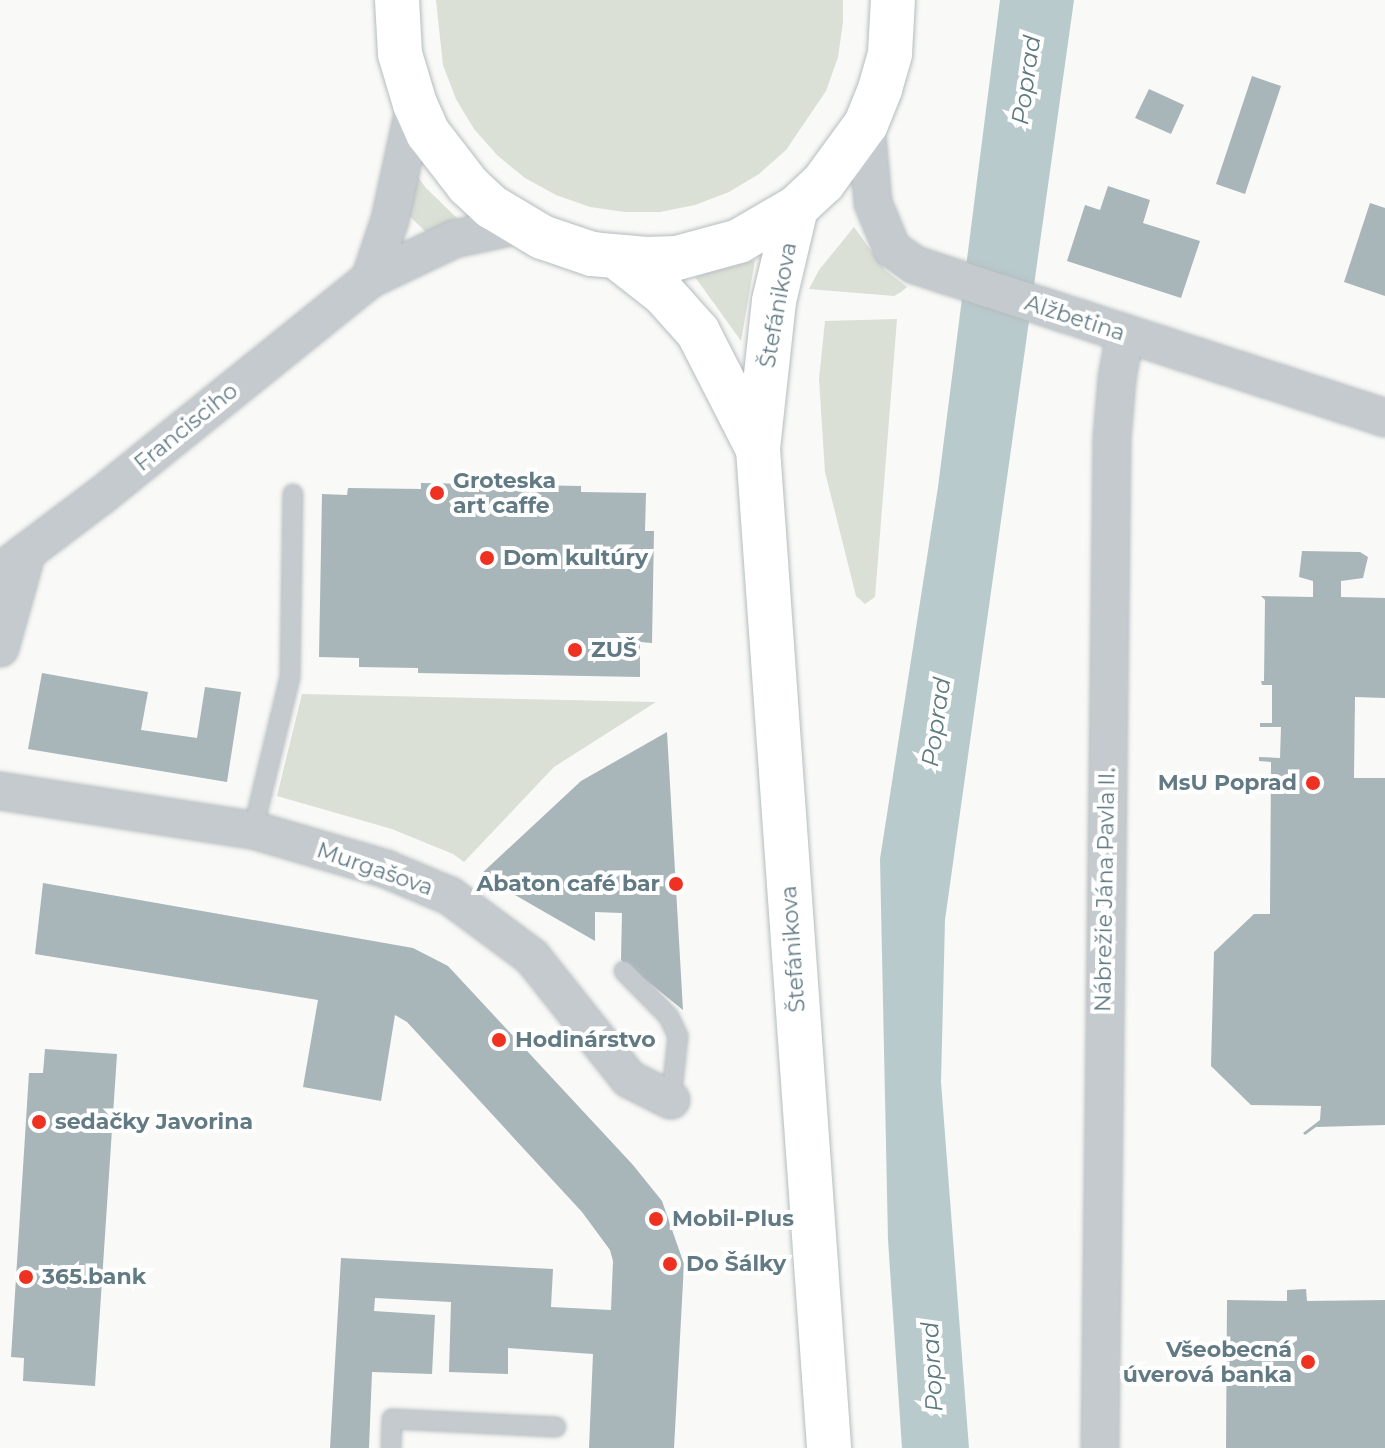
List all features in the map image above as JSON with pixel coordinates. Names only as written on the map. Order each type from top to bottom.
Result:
[{"type":"main road","points":[[397,0],[400,54],[415,104],[428,133],[468,185],[519,225],[566,247],[618,258],[677,258],[708,251],[759,231],[796,208],[823,183],[866,124],[890,53],[893,0]]},
{"type":"main road","name":"Štefánikova","points":[[796,208],[774,301],[758,449],[829,1448]]},
{"type":"main road","name":"Štefánikova","points":[[618,258],[664,294],[698,332],[758,449]]},
{"type":"street","points":[[370,279],[390,220],[415,104]]},
{"type":"street","name":"Alžbetina","points":[[866,124],[873,203],[892,249],[915,265],[1385,418]]},
{"type":"street","name":"Francisciho","points":[[13,563],[370,279],[454,239],[519,225]]},
{"type":"street","name":"Nábrežie Jána Pavla II.","points":[[1100,1448],[1112,438],[1125,334]]},
{"type":"street","points":[[0,648],[13,563]]},
{"type":"street","name":"Murgašova","points":[[0,791],[253,830],[386,869],[450,896],[532,957],[629,1079],[671,1100]]},
{"type":"lane","points":[[253,830],[290,677],[293,494]]},
{"type":"lane","points":[[624,971],[669,1017],[678,1036],[671,1100]]},
{"type":"lane","points":[[391,1448],[392,1419],[556,1427]]},
{"type":"shaded area","points":[[436,0],[843,0],[843,22],[838,57],[826,91],[786,150],[759,174],[729,192],[695,205],[660,212],[625,212],[590,207],[556,195],[525,178],[498,156],[474,129],[456,99],[443,65]]},
{"type":"shaded area","points":[[412,169],[426,188],[458,219],[426,232],[404,211]]},
{"type":"shaded area","points":[[854,227],[885,270],[907,287],[901,292],[894,296],[809,289],[819,270]]},
{"type":"shaded area","points":[[755,260],[741,341],[695,277]]},
{"type":"shaded area","points":[[897,319],[875,597],[865,604],[856,596],[825,472],[819,379],[825,321]]},
{"type":"shaded area","points":[[302,694],[656,702],[554,767],[464,862],[453,854],[392,829],[277,796]]},
{"type":"water","name":"Poprad","points":[[1000,0],[1074,0],[945,920],[941,1082],[969,1448],[902,1448],[888,1240],[880,859],[938,487]]},
{"type":"building","points":[[1252,76],[1281,86],[1245,194],[1216,184]]},
{"type":"building","points":[[1149,89],[1184,105],[1171,134],[1135,118]]},
{"type":"building","points":[[1108,186],[1150,200],[1143,223],[1200,241],[1181,298],[1067,261],[1085,205],[1100,210]]},
{"type":"building","points":[[1370,203],[1385,208],[1385,296],[1344,282]]},
{"type":"building","name":"Dom kultúry","points":[[421,483],[581,486],[581,492],[646,493],[645,531],[654,531],[652,643],[640,642],[640,677],[418,673],[418,668],[359,667],[359,658],[319,657],[322,494],[347,495],[348,488],[421,489]]},
{"type":"building","points":[[1302,551],[1360,552],[1368,557],[1363,578],[1341,581],[1341,597],[1385,598],[1385,698],[1355,697],[1354,778],[1385,778],[1385,1125],[1316,1127],[1305,1135],[1303,1133],[1320,1120],[1321,1106],[1251,1105],[1211,1066],[1214,952],[1254,914],[1270,914],[1271,762],[1259,761],[1259,757],[1280,758],[1281,727],[1260,727],[1260,723],[1272,723],[1272,685],[1262,685],[1261,681],[1264,681],[1265,600],[1261,596],[1313,597],[1313,581],[1299,577]]},
{"type":"building","points":[[42,673],[148,692],[141,730],[197,738],[205,687],[241,692],[227,782],[28,749]]},
{"type":"building","points":[[667,732],[683,1010],[621,960],[622,913],[595,912],[595,941],[480,875],[581,781]]},
{"type":"building","points":[[43,883],[413,948],[448,966],[633,1165],[662,1201],[684,1264],[674,1448],[589,1448],[593,1354],[508,1348],[508,1374],[449,1372],[451,1302],[375,1298],[374,1311],[435,1315],[432,1374],[372,1372],[369,1448],[330,1448],[341,1258],[553,1269],[551,1307],[611,1310],[613,1261],[610,1250],[582,1212],[407,1022],[395,1015],[381,1101],[303,1087],[318,1000],[35,954]]},
{"type":"building","points":[[45,1049],[117,1054],[95,1386],[23,1381],[24,1358],[11,1357],[29,1073],[43,1073]]},
{"type":"building","points":[[1306,1289],[1307,1301],[1385,1300],[1385,1448],[1226,1448],[1227,1300],[1287,1301],[1287,1290]]},
{"type":"place","name":"Groteska art caffe","points":[[437,493]]},
{"type":"place","name":"Dom kultúry","points":[[487,558]]},
{"type":"place","name":"ZUŠ","points":[[575,650]]},
{"type":"place","name":"MsU Poprad","points":[[1313,783]]},
{"type":"place","name":"Abaton café bar","points":[[676,884]]},
{"type":"place","name":"Hodinárstvo","points":[[499,1040]]},
{"type":"place","name":"sedačky Javorina","points":[[39,1122]]},
{"type":"place","name":"Mobil-Plus","points":[[656,1219]]},
{"type":"place","name":"Do Šálky","points":[[670,1264]]},
{"type":"place","name":"365.bank","points":[[26,1277]]},
{"type":"place","name":"Všeobecná úverová banka","points":[[1308,1362]]}]
